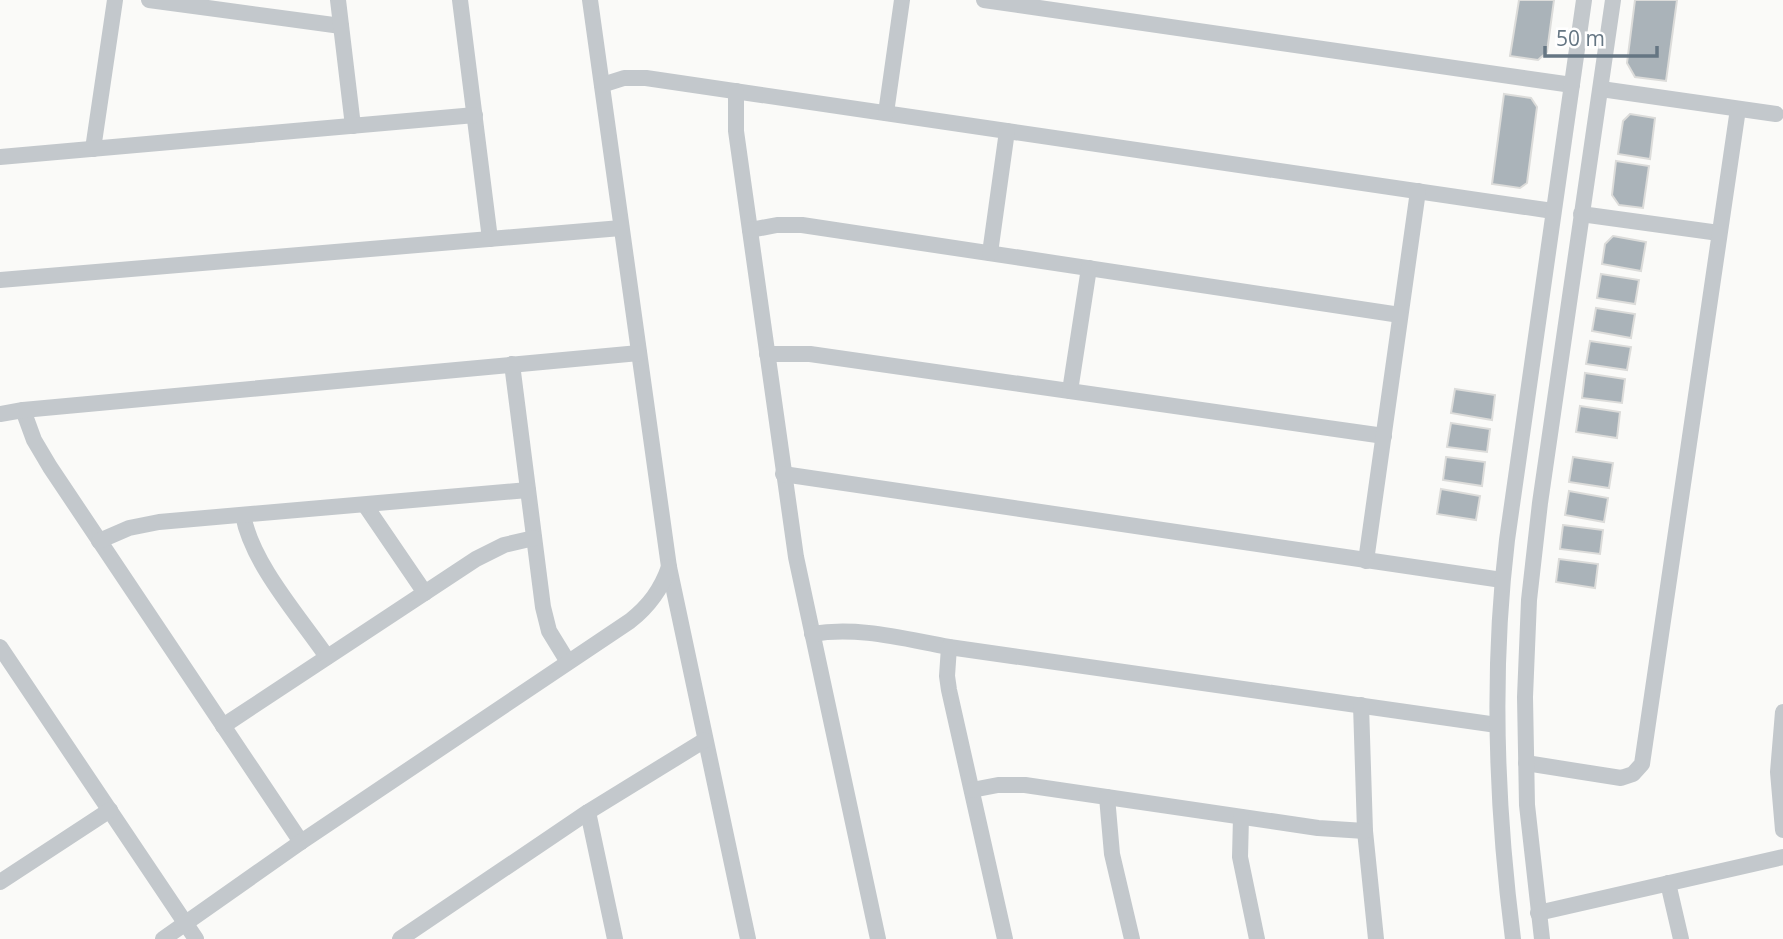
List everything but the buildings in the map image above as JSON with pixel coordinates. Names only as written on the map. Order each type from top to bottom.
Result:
[{"type":"street","points":[[93,149],[115,0]]},
{"type":"street","points":[[149,0],[341,26]]},
{"type":"street","points":[[338,0],[353,126]]},
{"type":"street","points":[[460,0],[490,239]]},
{"type":"street","points":[[590,0],[669,567],[748,939]]},
{"type":"street","points":[[886,113],[902,0]]},
{"type":"street","points":[[984,0],[1572,85]]},
{"type":"street","points":[[1513,939],[1502,841],[1497,725],[1502,580],[1584,0]]},
{"type":"street","points":[[1542,939],[1530,840],[1526,763],[1525,696],[1530,587],[1613,0]]},
{"type":"street","points":[[1578,44],[1606,48]]},
{"type":"street","points":[[602,85],[612,80],[635,77],[1553,211]]},
{"type":"street","points":[[1601,89],[1776,114]]},
{"type":"street","points":[[736,91],[736,131],[799,571],[878,939]]},
{"type":"street","points":[[1526,763],[1621,778],[1633,774],[1642,764],[1738,109]]},
{"type":"street","points":[[0,157],[475,115]]},
{"type":"street","points":[[990,253],[1007,131]]},
{"type":"street","points":[[1366,561],[1418,191]]},
{"type":"street","points":[[1581,214],[1719,233]]},
{"type":"street","points":[[750,230],[777,225],[802,225],[1400,315]]},
{"type":"street","points":[[0,279],[621,228]]},
{"type":"street","points":[[1070,391],[1089,268]]},
{"type":"street","points":[[0,414],[639,353]]},
{"type":"street","points":[[767,354],[810,354],[1384,436]]},
{"type":"street","points":[[512,365],[545,619],[554,642],[568,662]]},
{"type":"street","points":[[23,410],[41,454],[301,842]]},
{"type":"street","points":[[783,474],[1502,580]]},
{"type":"street","points":[[99,541],[144,525],[528,490]]},
{"type":"street","points":[[365,505],[425,593]]},
{"type":"street","points":[[243,515],[249,540],[260,560],[327,657]]},
{"type":"street","points":[[223,726],[489,551],[534,538]]},
{"type":"street","points":[[163,939],[301,842],[641,612],[658,592],[669,567]]},
{"type":"street","points":[[813,634],[851,631],[1497,725]]},
{"type":"street","points":[[0,647],[196,939]]},
{"type":"street","points":[[949,647],[949,690],[1005,939]]},
{"type":"street","points":[[1361,705],[1365,831],[1376,939]]},
{"type":"street","points":[[1783,712],[1778,772],[1783,830]]},
{"type":"street","points":[[400,939],[588,812],[705,740]]},
{"type":"street","points":[[972,790],[1012,784],[1318,828],[1365,831]]},
{"type":"street","points":[[1107,797],[1112,854],[1132,939]]},
{"type":"street","points":[[0,882],[110,810]]},
{"type":"street","points":[[588,812],[615,939]]},
{"type":"street","points":[[1241,817],[1240,857],[1257,939]]},
{"type":"street","points":[[1502,841],[1530,840]]},
{"type":"street","points":[[1538,913],[1783,858]]},
{"type":"street","points":[[1668,883],[1681,939]]}]
